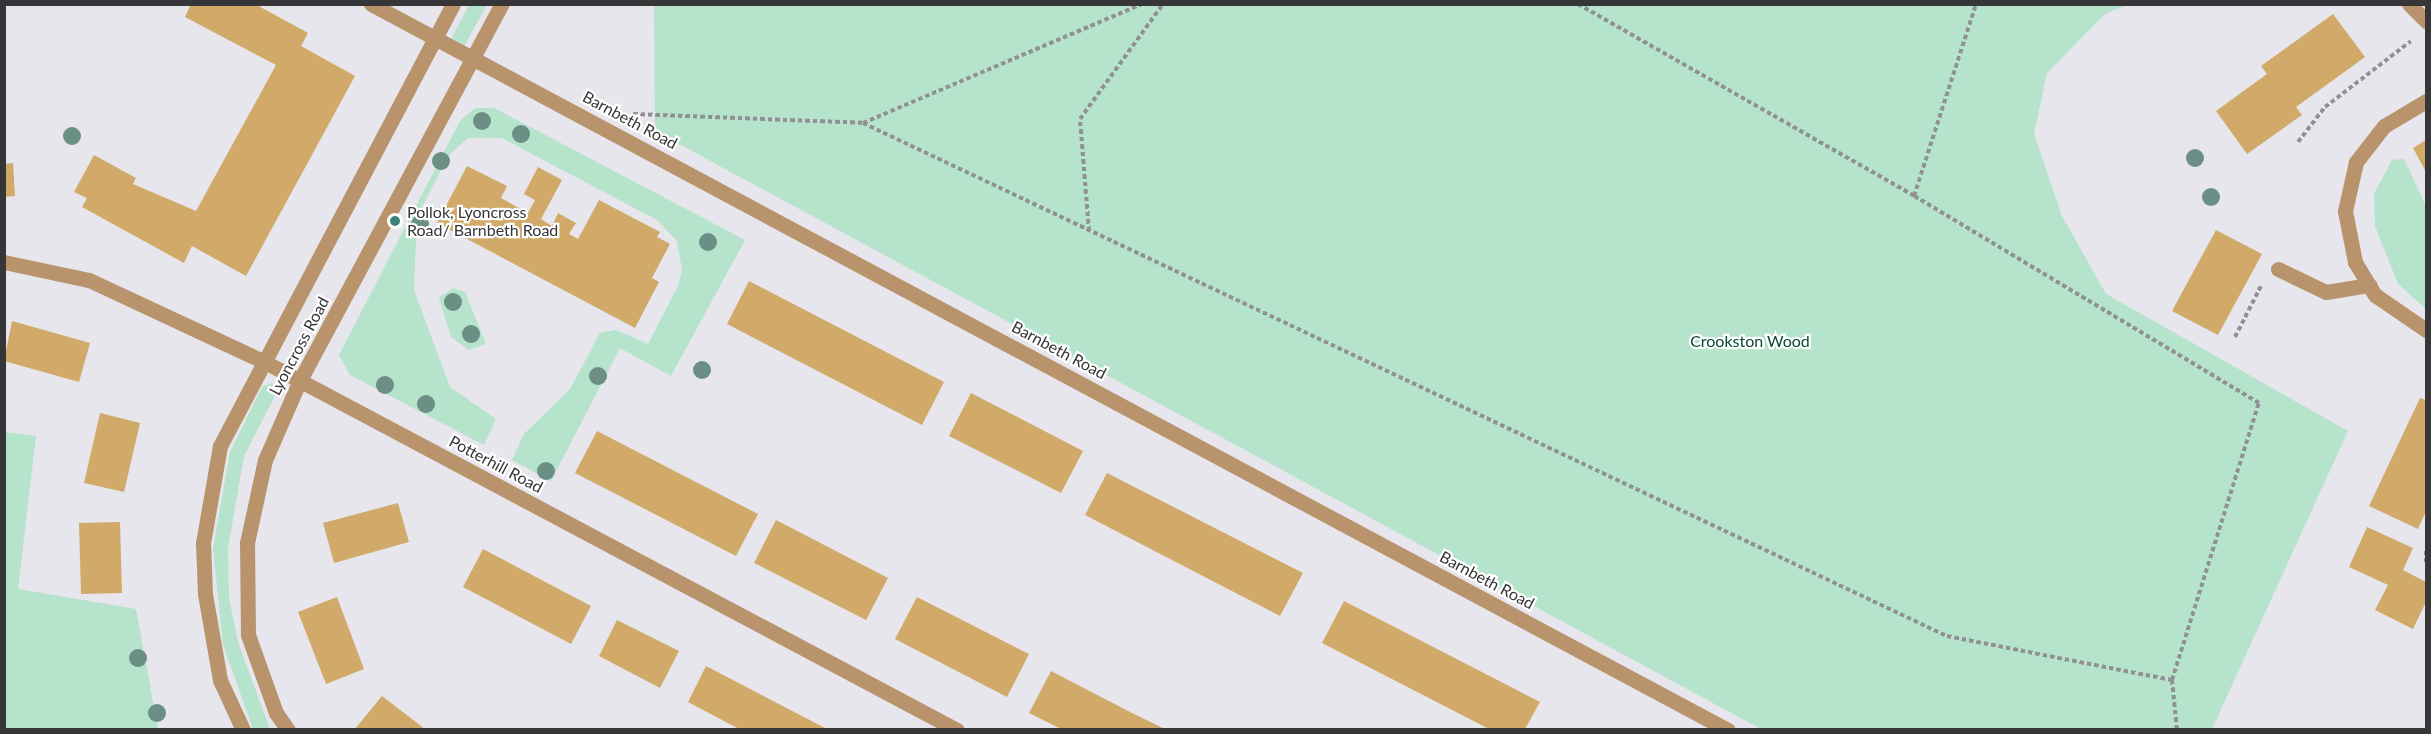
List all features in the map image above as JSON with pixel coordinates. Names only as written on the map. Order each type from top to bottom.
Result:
[{"type":"street","name":"Barnbeth Road","points":[[371,4],[435,38],[471,62],[576,111],[1728,729]]},
{"type":"street","name":"Lyoncross Road","points":[[243,729],[220,680],[211,638],[203,543],[220,446],[453,4]]},
{"type":"street","name":"Lyoncross Road","points":[[288,729],[276,713],[248,635],[247,543],[266,460],[300,380],[502,4]]},
{"type":"street","points":[[2409,4],[2423,27]]},
{"type":"street","points":[[2427,101],[2384,126],[2356,162],[2349,181],[2348,237],[2369,285],[2397,314],[2427,330]]},
{"type":"street","name":"Potterhill Road","points":[[4,262],[89,280],[264,361],[957,729]]},
{"type":"street","points":[[2278,269],[2326,292],[2369,285]]},
{"type":"path","points":[[863,123],[1143,4]]},
{"type":"path","points":[[1089,232],[1080,119],[1163,4]]},
{"type":"path","points":[[1578,4],[1914,196],[2259,403],[2172,680],[2177,729]]},
{"type":"path","points":[[1914,196],[1976,4]]},
{"type":"path","points":[[2298,142],[2325,107],[2423,27]]},
{"type":"path","points":[[623,113],[863,123],[1089,232],[1947,636],[2172,680]]},
{"type":"path","points":[[2235,338],[2269,269],[2278,269]]},
{"type":"path","points":[[2427,551],[2427,562]]},
{"type":"green space","points":[[469,5],[487,5],[462,50],[449,43]]},
{"type":"green space","name":"Crookston Wood","points":[[654,5],[2127,5],[2105,14],[2047,73],[2034,134],[2062,216],[2106,294],[2348,431],[2212,729],[1761,729],[655,131]]},
{"type":"green space","points":[[475,108],[494,108],[745,240],[671,376],[620,348],[551,481],[512,460],[524,434],[570,389],[600,333],[616,330],[648,344],[679,284],[682,270],[677,241],[657,220],[502,138],[468,138],[448,156],[417,217],[414,290],[450,387],[496,419],[484,445],[350,375],[339,355],[460,121]]},
{"type":"green space","points":[[2404,159],[2426,206],[2426,309],[2398,284],[2375,226],[2374,194],[2392,160]]},
{"type":"green space","points":[[453,288],[465,292],[486,344],[469,350],[451,337],[439,298]]},
{"type":"green space","points":[[272,383],[277,392],[244,456],[228,548],[229,598],[238,642],[270,729],[253,729],[223,645],[213,548],[230,452],[262,387]]},
{"type":"green space","points":[[5,432],[36,436],[18,589],[136,609],[158,729],[5,729]]},
{"type":"building","points":[[191,4],[255,4],[308,33],[301,46],[355,76],[246,276],[192,246],[184,263],[82,207],[87,198],[74,192],[94,155],[136,178],[133,184],[196,211],[276,65],[185,17]]},
{"type":"building","points":[[2333,14],[2365,57],[2296,107],[2302,115],[2247,154],[2216,111],[2267,74],[2261,66]]},
{"type":"building","points":[[2426,140],[2426,172],[2413,148]]},
{"type":"building","points":[[13,163],[15,196],[4,197],[4,164]]},
{"type":"building","points":[[467,166],[507,186],[501,198],[528,213],[535,200],[524,194],[538,167],[562,180],[541,219],[552,226],[558,213],[576,223],[569,234],[578,239],[599,200],[660,232],[657,237],[670,244],[652,278],[659,282],[635,328],[437,223]]},
{"type":"building","points":[[2216,230],[2262,254],[2218,335],[2172,311]]},
{"type":"building","points":[[749,281],[944,382],[922,425],[727,324]]},
{"type":"building","points":[[12,321],[90,343],[79,382],[4,361]]},
{"type":"building","points":[[971,393],[1083,451],[1061,493],[949,436]]},
{"type":"building","points":[[2420,398],[2426,400],[2426,511],[2418,529],[2369,506]]},
{"type":"building","points":[[100,413],[140,423],[124,492],[84,483]]},
{"type":"building","points":[[597,431],[758,514],[736,556],[575,473]]},
{"type":"building","points":[[1107,473],[1303,573],[1280,616],[1085,515]]},
{"type":"building","points":[[398,503],[409,542],[334,563],[323,523]]},
{"type":"building","points":[[776,520],[888,578],[866,620],[754,563]]},
{"type":"building","points":[[120,522],[122,593],[81,594],[79,523]]},
{"type":"building","points":[[2367,527],[2413,548],[2403,570],[2426,582],[2426,602],[2413,629],[2375,610],[2388,585],[2349,567]]},
{"type":"building","points":[[483,549],[591,606],[571,644],[463,587]]},
{"type":"building","points":[[337,597],[364,669],[326,684],[298,612]]},
{"type":"building","points":[[917,597],[1029,654],[1007,697],[895,639]]},
{"type":"building","points":[[1344,601],[1540,702],[1525,729],[1489,729],[1322,643]]},
{"type":"building","points":[[617,620],[679,651],[660,688],[599,656]]},
{"type":"building","points":[[706,666],[827,729],[739,729],[688,702]]},
{"type":"building","points":[[1051,671],[1165,729],[1061,729],[1029,713]]},
{"type":"building","points":[[382,696],[425,729],[355,729]]},
{"type":"place","name":"Pollok, Lyoncross Road/ Barnbeth Road","points":[[395,221]]}]
